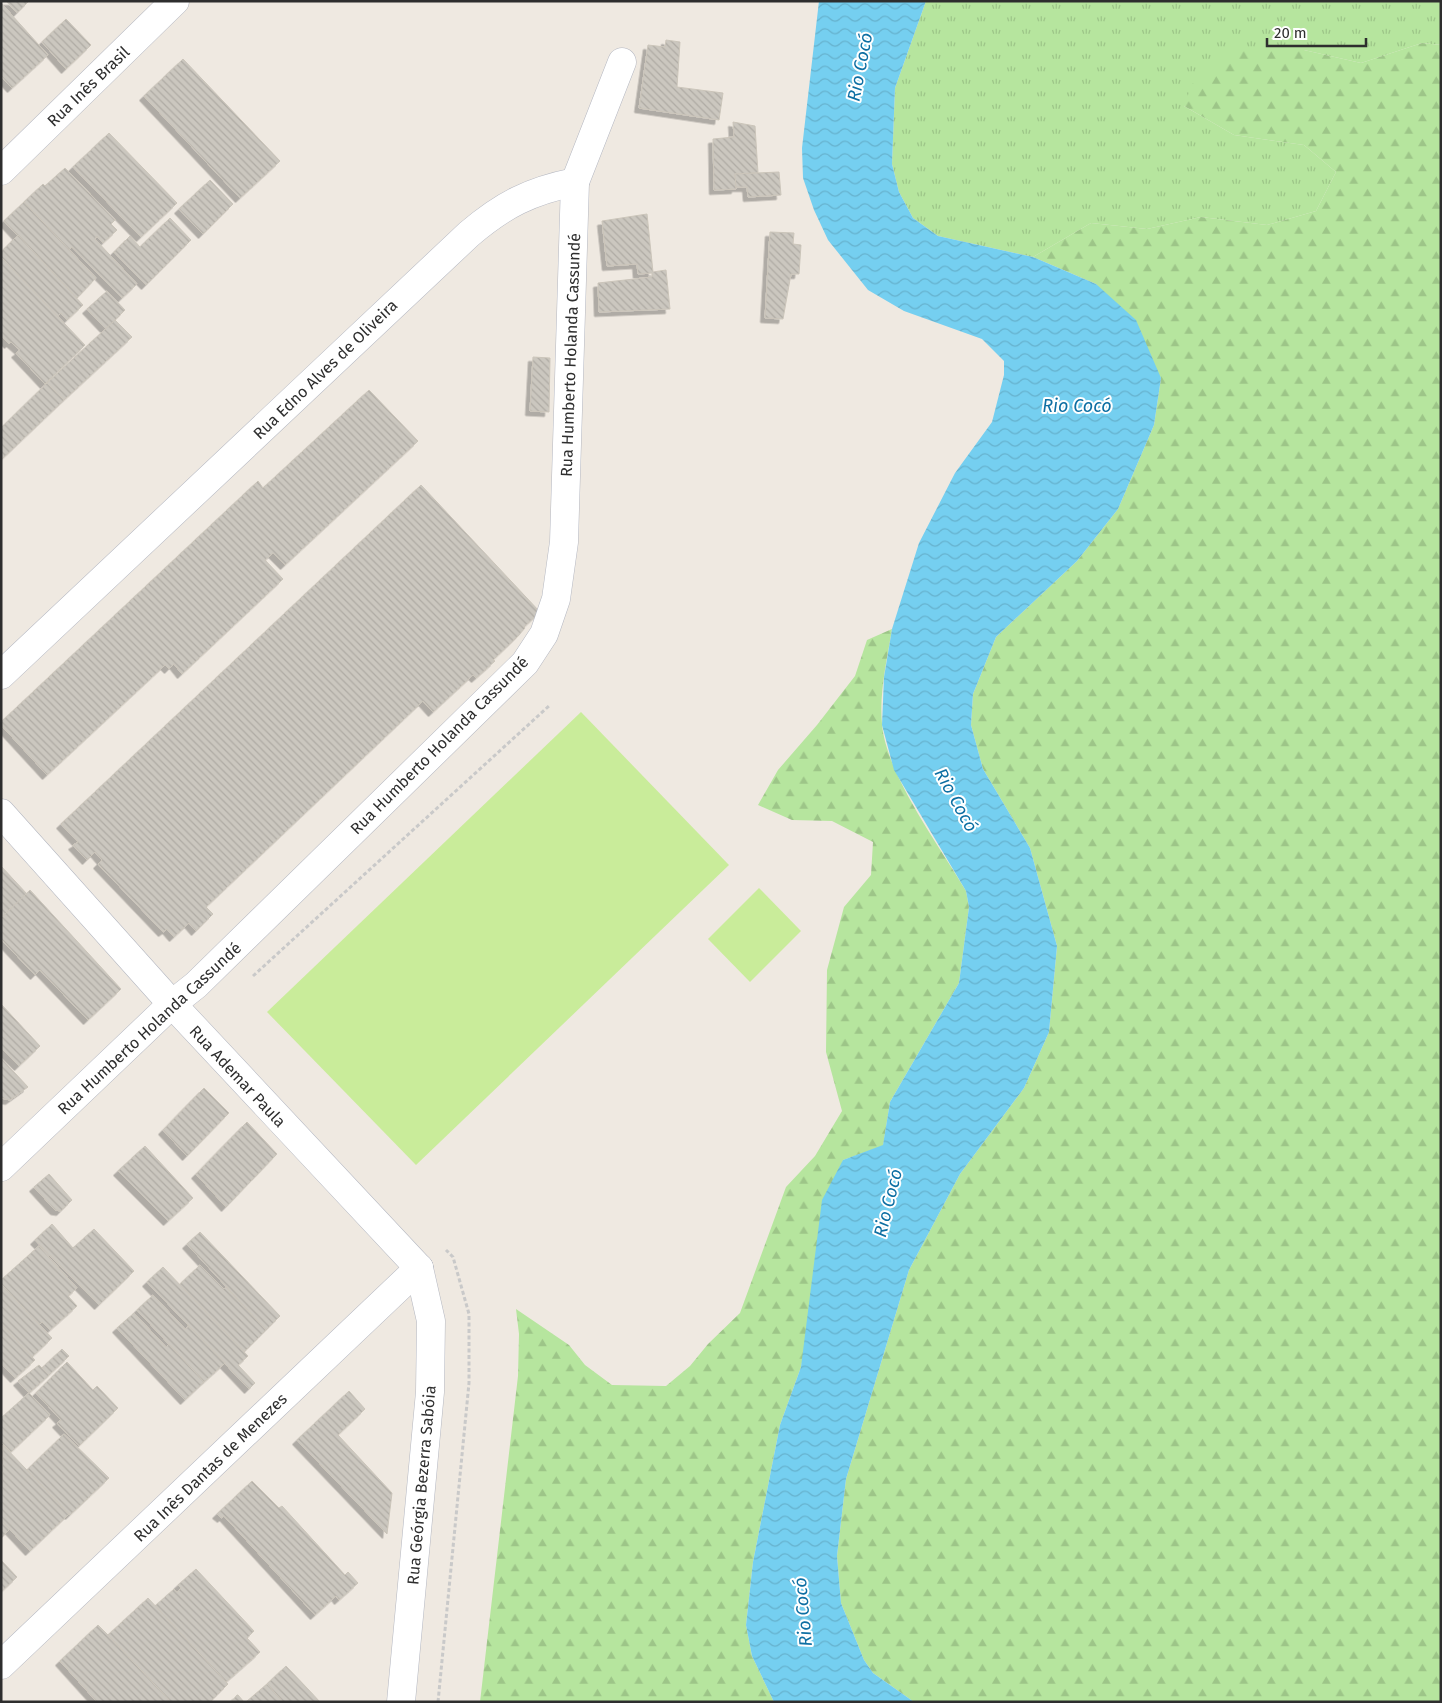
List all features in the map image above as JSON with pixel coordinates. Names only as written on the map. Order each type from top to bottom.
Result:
[{"type":"street","name":"Rua Inês Brasil","points":[[1,171],[175,1]]},
{"type":"street","points":[[575,182],[622,62]]},
{"type":"street","name":"Rua Edno Alves de Oliveira","points":[[1,675],[469,234],[490,216],[517,199],[543,188],[575,182]]},
{"type":"street","name":"Rua Humberto Holanda Cassundé","points":[[1,1167],[172,1004],[196,985],[525,663],[544,634],[556,599],[564,542],[575,182]]},
{"type":"street","name":"Rua Ademar Paula","points":[[1,813],[172,1004],[419,1268]]},
{"type":"street","name":"Rua Inês Dantas de Menezes","points":[[1,1665],[419,1268]]},
{"type":"street","name":"Rua Geórgia Bezerra Sabóia","points":[[401,1702],[430,1392],[431,1321],[419,1268]]},
{"type":"path","points":[[249,980],[550,705]]},
{"type":"path","points":[[438,1702],[469,1383],[470,1314],[453,1257],[439,1243]]},
{"type":"green space","points":[[926,1],[1441,1],[1441,45],[1422,43],[1361,63],[1304,50],[1184,106],[1234,135],[1304,145],[1336,172],[1316,211],[1267,225],[1201,217],[1147,229],[1091,223],[1033,257],[938,236],[913,218],[899,192],[892,164],[895,88]]},
{"type":"green space","points":[[1422,43],[1441,45],[1441,1702],[914,1702],[873,1673],[864,1660],[841,1603],[837,1556],[846,1479],[909,1270],[960,1174],[1024,1088],[1049,1032],[1057,946],[1030,848],[983,769],[971,725],[973,694],[996,637],[1077,561],[1118,509],[1154,425],[1161,378],[1096,284],[1033,257],[1091,223],[1147,229],[1201,217],[1267,225],[1316,211],[1336,172],[1304,145],[1234,135],[1184,106],[1192,84],[1242,47],[1304,50],[1361,63]]},
{"type":"green space","points":[[892,629],[884,676],[881,712],[886,744],[903,787],[966,891],[969,907],[959,983],[890,1102],[883,1146],[843,1160],[801,1367],[780,1425],[753,1562],[746,1625],[752,1656],[774,1702],[480,1702],[518,1376],[519,1334],[516,1309],[569,1345],[585,1365],[612,1385],[666,1386],[690,1366],[708,1344],[740,1313],[786,1187],[815,1156],[842,1111],[826,1052],[827,970],[844,907],[871,875],[873,842],[832,821],[792,820],[758,805],[778,770],[817,725],[855,676],[867,640]]},
{"type":"green space","points":[[581,712],[729,865],[416,1165],[267,1012]]},
{"type":"green space","points":[[759,888],[801,931],[750,982],[708,939]]},
{"type":"water","name":"Rio Cocó","points":[[819,1],[926,1],[895,88],[892,164],[899,192],[913,218],[938,236],[1033,257],[1096,284],[1136,320],[1161,378],[1154,425],[1118,509],[1077,561],[996,637],[973,694],[971,725],[983,769],[1030,848],[1057,946],[1049,1032],[1024,1088],[960,1174],[909,1270],[846,1479],[837,1556],[841,1603],[864,1660],[873,1673],[914,1702],[774,1702],[752,1656],[746,1625],[753,1562],[780,1425],[801,1367],[822,1200],[843,1160],[883,1145],[890,1102],[959,983],[969,907],[966,891],[894,770],[882,725],[884,677],[892,629],[919,543],[955,473],[992,422],[1004,375],[1004,361],[982,339],[904,311],[868,290],[828,240],[814,210],[803,178],[802,148]]},
{"type":"building","points":[[6,1],[29,1],[17,13]]},
{"type":"building","points":[[1,3],[48,55],[12,88],[1,76]]},
{"type":"building","points":[[66,19],[91,45],[66,69],[42,42]]},
{"type":"building","points":[[666,40],[680,42],[677,87],[723,93],[719,120],[639,108],[648,45],[665,47]]},
{"type":"building","points":[[183,59],[280,161],[240,198],[144,96]]},
{"type":"building","points":[[733,122],[755,126],[758,173],[735,174],[736,189],[714,190],[713,139],[734,137]]},
{"type":"building","points":[[109,133],[177,203],[141,237],[73,167]]},
{"type":"building","points":[[65,168],[115,220],[111,224],[117,230],[103,243],[97,236],[95,239],[137,284],[122,298],[72,247],[69,250],[24,202],[43,184],[45,186]]},
{"type":"building","points":[[779,172],[781,195],[748,197],[747,187],[736,187],[735,174]]},
{"type":"building","points":[[210,180],[233,204],[203,234],[179,209]]},
{"type":"building","points":[[24,202],[96,278],[77,298],[4,221]]},
{"type":"building","points":[[647,214],[653,272],[666,270],[670,309],[599,312],[598,283],[652,277],[652,273],[638,274],[637,264],[607,266],[602,221]]},
{"type":"building","points":[[170,218],[191,240],[146,285],[114,252],[130,236],[140,247]]},
{"type":"building","points":[[770,232],[794,233],[793,244],[801,245],[799,274],[791,274],[783,319],[765,318]]},
{"type":"building","points":[[18,235],[83,305],[67,320],[61,313],[57,317],[1,257],[1,252]]},
{"type":"building","points":[[1,257],[85,345],[45,384],[16,353],[20,350],[11,342],[9,344],[1,336]]},
{"type":"building","points":[[107,291],[125,310],[106,329],[87,309]]},
{"type":"building","points":[[115,320],[132,337],[64,400],[47,383]]},
{"type":"building","points":[[533,357],[550,358],[549,412],[530,411]]},
{"type":"building","points":[[47,383],[64,400],[1,460],[1,428]]},
{"type":"building","points":[[369,390],[418,441],[285,565],[273,553],[265,560],[283,579],[182,674],[174,664],[169,669],[165,665],[47,775],[1,725],[1,722],[258,481],[263,488]]},
{"type":"building","points":[[421,485],[540,612],[493,660],[495,661],[476,678],[473,675],[433,712],[423,701],[206,907],[213,914],[196,931],[189,923],[174,937],[167,929],[163,932],[98,864],[102,860],[95,852],[87,860],[73,845],[78,842],[61,824]]},
{"type":"building","points":[[1,866],[27,894],[1,918]]},
{"type":"building","points":[[30,890],[121,989],[88,1020],[40,970],[35,975],[1,939],[1,918]]},
{"type":"building","points":[[1,1004],[40,1046],[19,1066],[1,1048]]},
{"type":"building","points":[[1,1058],[28,1087],[10,1100],[1,1098]]},
{"type":"building","points":[[204,1088],[229,1113],[187,1156],[163,1130]]},
{"type":"building","points":[[247,1122],[277,1154],[226,1207],[196,1174]]},
{"type":"building","points":[[145,1146],[193,1198],[168,1221],[118,1171]]},
{"type":"building","points":[[49,1174],[72,1200],[61,1211],[55,1210],[34,1187]]},
{"type":"building","points":[[52,1224],[73,1248],[94,1229],[134,1271],[99,1305],[35,1240]]},
{"type":"building","points":[[200,1232],[280,1316],[266,1330],[187,1244]]},
{"type":"building","points":[[39,1246],[77,1288],[68,1296],[77,1306],[50,1330],[42,1322],[39,1325],[1,1284],[1,1280]]},
{"type":"building","points":[[200,1265],[224,1289],[226,1287],[266,1330],[244,1352],[179,1285]]},
{"type":"building","points":[[163,1267],[248,1356],[238,1365],[255,1383],[249,1389],[147,1282]]},
{"type":"building","points":[[1,1284],[52,1338],[32,1357],[1,1324]]},
{"type":"building","points":[[153,1295],[185,1329],[189,1326],[225,1363],[204,1382],[137,1310]]},
{"type":"building","points":[[134,1313],[166,1347],[169,1344],[204,1382],[185,1400],[117,1328]]},
{"type":"building","points":[[1,1324],[35,1360],[15,1378],[1,1363]]},
{"type":"building","points":[[62,1349],[69,1356],[49,1375],[42,1368]]},
{"type":"building","points":[[67,1362],[93,1390],[97,1386],[118,1408],[79,1446],[57,1423],[61,1420],[36,1393]]},
{"type":"building","points":[[39,1365],[49,1375],[29,1393],[18,1381]]},
{"type":"building","points":[[349,1391],[365,1409],[338,1435],[392,1493],[387,1534],[297,1440]]},
{"type":"building","points":[[29,1393],[50,1415],[11,1452],[1,1442],[1,1418]]},
{"type":"building","points":[[64,1434],[109,1478],[70,1515],[27,1470]]},
{"type":"building","points":[[3,1445],[69,1514],[30,1551],[1,1520]]},
{"type":"building","points":[[252,1481],[279,1508],[282,1506],[345,1575],[348,1572],[358,1583],[339,1600],[336,1596],[315,1615],[224,1516],[222,1518],[217,1514]]},
{"type":"building","points":[[1,1520],[10,1529],[1,1538]]},
{"type":"building","points":[[1,1560],[17,1577],[1,1592]]},
{"type":"building","points":[[196,1569],[254,1631],[247,1638],[260,1652],[226,1682],[155,1606],[174,1589],[177,1592],[181,1588],[178,1585]]},
{"type":"building","points":[[148,1598],[228,1684],[210,1702],[171,1702],[108,1635]]},
{"type":"building","points":[[98,1625],[171,1702],[97,1702],[60,1661]]},
{"type":"building","points":[[286,1666],[320,1702],[283,1702],[267,1684]]},
{"type":"building","points":[[267,1684],[283,1702],[246,1702]]},
{"type":"building","points":[[237,1695],[244,1702],[231,1702]]}]
